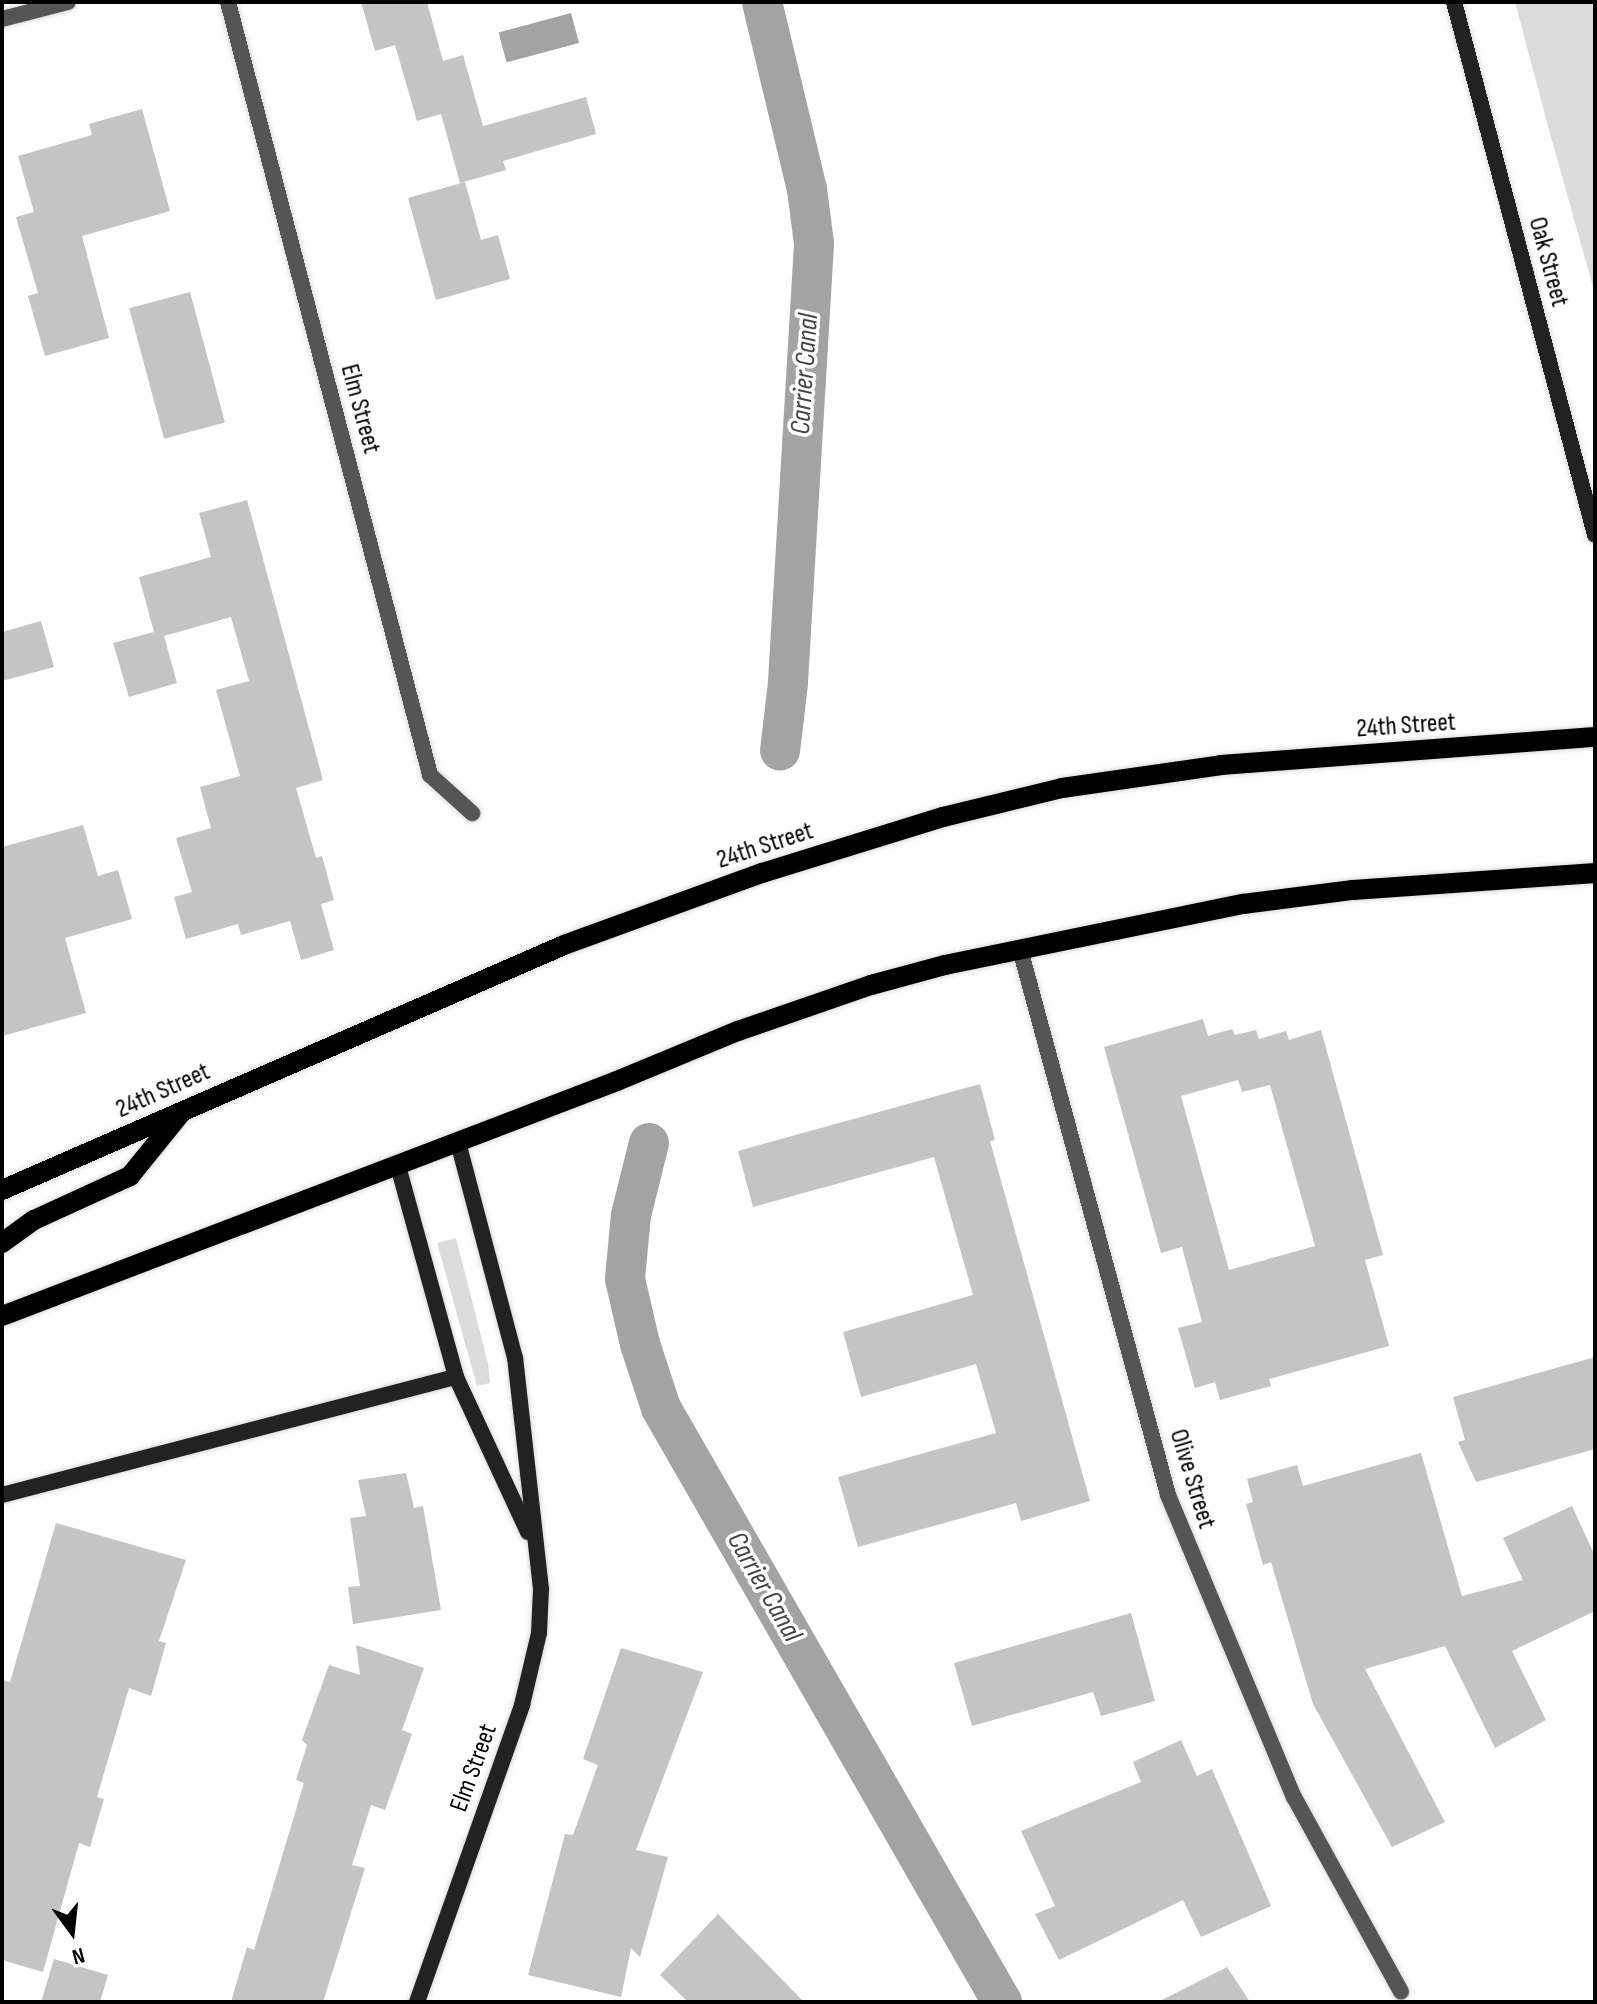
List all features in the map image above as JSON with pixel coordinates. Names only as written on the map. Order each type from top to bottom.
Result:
[{"type":"main road","name":"24th Street","points":[[2,1190],[564,945],[762,873],[957,814],[1062,788],[1221,765],[1595,737]]},
{"type":"main road","points":[[2,1316],[398,1166],[738,1031],[856,990],[945,965],[1243,904],[1353,890],[1595,873]]},
{"type":"main road","points":[[2,1243],[34,1220],[130,1176],[184,1110]]},
{"type":"street","points":[[2,19],[68,2]]},
{"type":"street","name":"Elm Street","points":[[228,2],[430,775],[472,813]]},
{"type":"street","name":"Oak Street","points":[[1454,2],[1595,535]]},
{"type":"street","name":"Olive Street","points":[[1020,949],[1173,1507],[1294,1797],[1401,1992]]},
{"type":"street","name":"Elm Street","points":[[417,2002],[530,1674],[539,1633],[541,1589],[515,1358],[458,1142]]},
{"type":"street","name":"Elm Street","points":[[398,1166],[456,1377],[534,1544]]},
{"type":"street","points":[[2,1495],[456,1377]]},
{"type":"shaded area","points":[[1515,2],[1595,2],[1595,294],[1549,130]]},
{"type":"shaded area","points":[[571,13],[579,43],[507,62],[499,32]]},
{"type":"shaded area","points":[[456,1238],[488,1363],[490,1383],[477,1386],[437,1243]]},
{"type":"building","points":[[361,2],[427,2],[443,61],[463,55],[483,126],[586,97],[596,134],[503,161],[506,170],[460,183],[441,114],[417,121],[395,45],[375,51]]},
{"type":"building","points":[[142,109],[170,211],[82,236],[109,338],[45,356],[28,296],[38,293],[16,217],[34,212],[18,156],[92,135],[89,124]]},
{"type":"building","points":[[465,182],[481,240],[498,235],[510,279],[436,300],[408,198]]},
{"type":"building","points":[[190,292],[225,422],[164,439],[129,308]]},
{"type":"building","points":[[247,500],[323,780],[296,788],[316,858],[322,856],[334,900],[321,904],[334,950],[301,960],[290,921],[241,935],[238,924],[186,939],[174,897],[192,892],[176,838],[211,828],[200,787],[240,776],[216,690],[249,681],[231,617],[164,636],[177,683],[129,697],[113,643],[154,632],[139,577],[211,557],[199,513]]},
{"type":"building","points":[[41,621],[54,667],[2,681],[2,632]]},
{"type":"building","points":[[83,825],[98,876],[118,870],[132,919],[65,938],[86,1013],[2,1036],[2,847]]},
{"type":"building","points":[[1203,1019],[1208,1036],[1232,1029],[1235,1035],[1256,1030],[1259,1039],[1286,1031],[1289,1040],[1321,1030],[1383,1255],[1365,1260],[1389,1346],[1269,1379],[1271,1386],[1220,1400],[1215,1382],[1195,1388],[1178,1328],[1202,1322],[1182,1247],[1161,1253],[1104,1047]],"holes":[[[1238,1080],[1242,1092],[1270,1085],[1315,1246],[1229,1270],[1181,1096]]]},
{"type":"building","points":[[980,1084],[995,1140],[990,1141],[1090,1501],[1021,1521],[1016,1503],[858,1547],[838,1477],[996,1433],[976,1364],[861,1397],[843,1332],[973,1295],[934,1157],[753,1207],[738,1151]]},
{"type":"building","points":[[1595,1357],[1595,1449],[1476,1482],[1458,1442],[1465,1440],[1453,1397]]},
{"type":"building","points":[[1421,1453],[1462,1596],[1523,1580],[1503,1538],[1572,1506],[1595,1556],[1595,1611],[1512,1651],[1546,1720],[1495,1748],[1445,1646],[1365,1669],[1445,1822],[1392,1847],[1313,1704],[1271,1562],[1263,1565],[1246,1504],[1253,1502],[1247,1479],[1297,1465],[1303,1486]]},
{"type":"building","points":[[406,1473],[414,1508],[423,1506],[441,1610],[353,1624],[348,1587],[360,1586],[350,1518],[366,1516],[358,1480]]},
{"type":"building","points":[[56,1523],[186,1560],[159,1641],[166,1643],[151,1696],[129,1688],[97,1797],[104,1799],[90,1847],[79,1843],[43,1972],[2,1960],[2,1680],[10,1682]]},
{"type":"building","points":[[1131,1613],[1155,1701],[1101,1716],[1093,1692],[972,1726],[954,1663]]},
{"type":"building","points":[[356,1645],[424,1668],[402,1730],[412,1734],[385,1810],[371,1805],[352,1865],[365,1868],[323,2002],[231,2002],[247,1947],[254,1950],[304,1783],[296,1780],[307,1745],[302,1740],[329,1665],[360,1675]]},
{"type":"building","points":[[621,1648],[703,1672],[636,1850],[668,1857],[640,1957],[631,1948],[621,1997],[528,1975],[565,1834],[573,1835],[598,1765],[583,1759]]},
{"type":"building","points":[[1181,1740],[1197,1776],[1212,1769],[1271,1906],[1201,1937],[1183,1900],[1059,1960],[1035,1914],[1055,1906],[1021,1831],[1141,1782],[1133,1762]]},
{"type":"building","points":[[718,1914],[804,2002],[688,2002],[660,1975]]},
{"type":"building","points":[[54,1959],[108,1975],[100,2002],[41,2002]]},
{"type":"building","points":[[1227,1967],[1250,2002],[1158,2002]]},
{"type":"waterway","name":"Carrier Canal","points":[[762,2],[807,189],[814,244],[788,683],[780,751]]},
{"type":"waterway","name":"Carrier Canal","points":[[649,1143],[631,1215],[625,1279],[640,1344],[661,1408],[1002,2002]]}]
